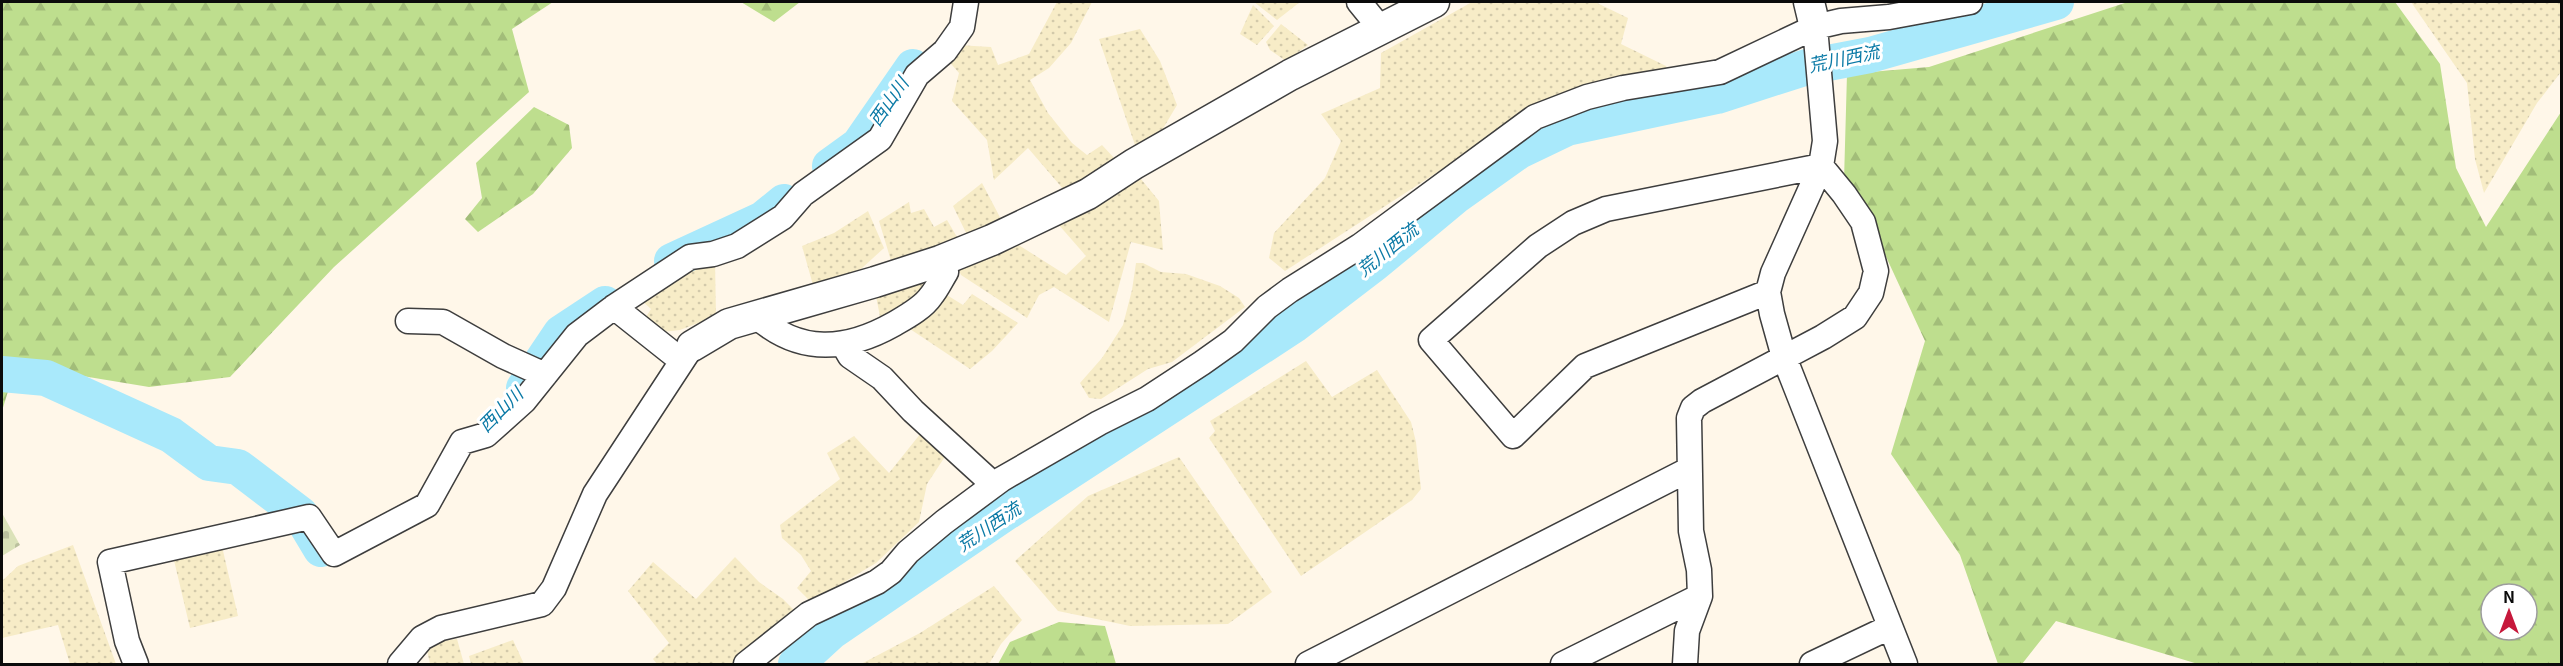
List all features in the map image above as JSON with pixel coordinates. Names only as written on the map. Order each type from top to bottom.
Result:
[{"type":"street","points":[[136,664],[127,641],[110,562],[309,517],[334,554],[428,505],[462,442],[486,435],[524,401],[577,335],[614,307],[690,257],[712,254],[737,246],[783,217],[803,194],[880,139],[917,75],[945,51],[962,27],[966,2]]},
{"type":"street","points":[[1359,2],[1381,29]]},
{"type":"street","points":[[400,664],[422,638],[441,628],[542,604],[554,588],[596,494],[687,354],[729,324],[940,261],[992,240],[1088,194],[1134,164],[1290,75],[1434,2]]},
{"type":"street","points":[[746,664],[809,614],[877,582],[891,572],[908,552],[994,484],[1099,423],[1147,399],[1202,363],[1233,341],[1268,307],[1290,290],[1360,246],[1535,117],[1587,97],[1623,88],[1720,72],[1813,21],[1889,17],[1970,2]]},
{"type":"street","points":[[1813,21],[1825,141],[1821,166],[1773,273],[1768,292],[1784,357],[1905,664]]},
{"type":"street","points":[[1768,292],[1586,366],[1513,436],[1431,340],[1538,246],[1574,224],[1606,209],[1821,166]]},
{"type":"street","points":[[1685,664],[1687,631],[1700,596],[1699,570],[1691,531],[1688,470],[1689,418],[1693,408],[1855,317],[1871,293],[1876,271],[1863,222],[1821,166]]},
{"type":"street","points":[[756,316],[767,326],[798,341],[828,346],[843,344],[878,333],[906,317],[930,298],[946,272],[940,261]]},
{"type":"street","points":[[614,307],[687,354]]},
{"type":"street","points":[[408,321],[443,322],[503,356],[545,375]]},
{"type":"street","points":[[843,344],[850,356],[882,378],[913,411],[994,484]]},
{"type":"street","points":[[1308,664],[1688,470]]},
{"type":"street","points":[[1563,664],[1700,596]]},
{"type":"street","points":[[1812,664],[1890,627]]},
{"type":"shaded area","points":[[1057,2],[1092,2],[1071,43],[1049,68],[1030,80],[1048,113],[1072,143],[1087,155],[1102,145],[1116,160],[1064,190],[1028,148],[994,180],[987,140],[952,101],[959,73],[946,58],[957,45],[991,47],[998,65],[1029,54]]},
{"type":"shaded area","points":[[1254,2],[1300,2],[1277,20]]},
{"type":"shaded area","points":[[1472,2],[1595,2],[1628,18],[1621,44],[1666,66],[1669,76],[1538,107],[1285,271],[1269,258],[1274,233],[1325,178],[1341,141],[1321,114],[1380,88],[1381,53]]},
{"type":"shaded area","points":[[2411,2],[2561,2],[2561,72],[2537,103],[2484,193],[2475,159],[2467,83]]},
{"type":"shaded area","points":[[1253,5],[1274,26],[1257,45],[1240,34]]},
{"type":"shaded area","points":[[1281,24],[1308,45],[1286,61],[1270,50],[1266,42]]},
{"type":"shaded area","points":[[1140,29],[1160,61],[1177,105],[1158,137],[1137,151],[1099,39]]},
{"type":"shaded area","points":[[1141,179],[1159,201],[1163,250],[1131,242],[1109,322],[1054,287],[1039,295],[1027,318],[961,275],[958,268],[1017,244],[1066,275],[1086,256],[1058,224],[1101,198]]},
{"type":"shaded area","points":[[982,183],[1003,223],[969,239],[953,206]]},
{"type":"shaded area","points":[[909,202],[911,213],[924,209],[934,227],[947,220],[957,237],[957,243],[892,264],[879,221]]},
{"type":"shaded area","points":[[868,211],[884,248],[861,269],[813,285],[802,246],[834,233]]},
{"type":"shaded area","points":[[715,260],[716,316],[680,330],[662,332],[642,323],[651,309],[640,299],[661,282]]},
{"type":"shaded area","points":[[1136,263],[1143,263],[1161,272],[1186,274],[1220,286],[1239,298],[1245,307],[1172,362],[1148,369],[1101,399],[1089,398],[1080,383],[1102,358],[1123,325]]},
{"type":"shaded area","points":[[936,276],[882,327],[876,296]]},
{"type":"shaded area","points":[[942,292],[963,305],[972,294],[1018,323],[992,351],[970,369],[904,325]]},
{"type":"shaded area","points":[[1306,361],[1332,397],[1377,370],[1411,422],[1416,442],[1421,489],[1412,500],[1301,576],[1209,438],[1215,431],[1210,421]]},
{"type":"shaded area","points":[[921,433],[948,452],[927,484],[919,522],[876,563],[811,602],[797,588],[811,571],[801,555],[782,538],[780,525],[840,479],[827,453],[854,436],[889,473]]},
{"type":"shaded area","points":[[1179,457],[1272,592],[1228,624],[1130,626],[1058,611],[1015,561],[1088,496]]},
{"type":"shaded area","points":[[221,542],[238,616],[190,628],[173,556]]},
{"type":"shaded area","points":[[73,545],[116,664],[70,664],[58,625],[2,638],[2,581],[18,566]]},
{"type":"shaded area","points":[[735,557],[759,582],[794,610],[734,664],[657,664],[653,659],[669,643],[628,591],[653,562],[696,599]]},
{"type":"shaded area","points":[[994,586],[1022,620],[1001,644],[989,664],[861,664],[920,633]]},
{"type":"shaded area","points":[[457,639],[464,664],[430,664],[427,650],[436,642]]},
{"type":"shaded area","points":[[513,640],[524,664],[471,664],[469,656]]},
{"type":"green space","points":[[2,2],[553,2],[512,29],[529,92],[334,267],[230,377],[149,387],[16,365],[2,411]]},
{"type":"green space","points":[[741,2],[800,2],[774,22]]},
{"type":"green space","points":[[2128,2],[2395,2],[2440,64],[2456,168],[2486,227],[2561,112],[2561,664],[2198,664],[2056,621],[2022,664],[1998,664],[1960,555],[1891,454],[1925,341],[1876,235],[1844,180],[1847,74],[1929,67]]},
{"type":"green space","points":[[534,107],[569,125],[572,148],[533,194],[478,232],[465,219],[482,198],[476,163]]},
{"type":"green space","points":[[2,513],[20,545],[2,556]]},
{"type":"green space","points":[[1059,622],[1105,626],[1116,664],[998,664],[1010,642]]},
{"type":"waterway","name":"荒川西流","points":[[796,664],[831,632],[1004,514],[1294,325],[1375,263],[1457,195],[1519,151],[1567,128],[1717,96],[1807,67],[1870,55],[2056,2]]},
{"type":"waterway","name":"西山川","points":[[830,166],[859,145],[913,67]]},
{"type":"waterway","name":"西山川","points":[[672,261],[763,219],[784,202]]},
{"type":"waterway","name":"西山川","points":[[524,388],[561,333],[605,304]]},
{"type":"waterway","name":"西山川","points":[[2,374],[46,378],[171,435],[209,463],[238,467],[300,514],[321,549]]}]
